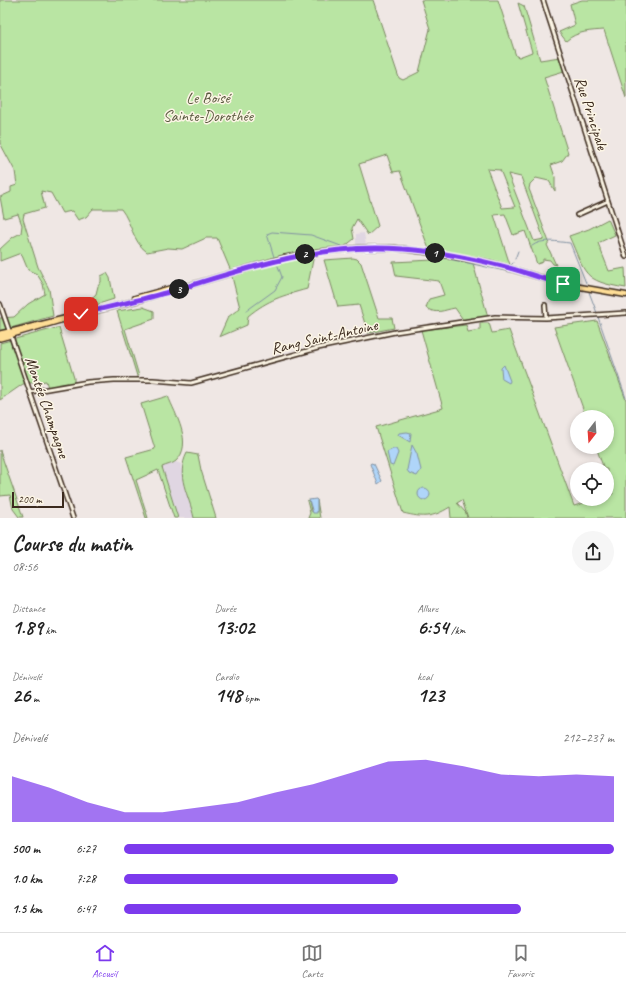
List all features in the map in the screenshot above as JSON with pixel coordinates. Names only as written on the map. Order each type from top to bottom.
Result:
[{"type":"highway","points":[[0,334],[10,333]]},
{"type":"highway","points":[[0,338],[10,333]]},
{"type":"main road","points":[[10,333],[297,255],[331,250],[381,248],[424,251],[479,261],[563,284],[626,295]]},
{"type":"street","name":"Rue Principale","points":[[543,0],[626,257]]},
{"type":"street","points":[[577,215],[608,201]]},
{"type":"street","name":"Montée Champagne","points":[[0,304],[73,518]]},
{"type":"street","points":[[545,305],[546,318]]},
{"type":"street","name":"Rang Saint-Antoine","points":[[30,392],[88,382],[114,380],[153,380],[191,383],[318,348],[395,332],[495,317],[546,318],[626,313]]},
{"type":"shaded area","points":[[364,233],[366,245],[356,245],[356,234]]},
{"type":"shaded area","points":[[176,462],[181,464],[182,475],[194,518],[178,518],[162,467]]},
{"type":"green space","name":"Le Boisé Sainte-Dorothée","points":[[0,0],[373,0],[399,78],[403,80],[419,72],[430,29],[421,0],[498,0],[516,56],[519,57],[532,52],[518,3],[524,6],[540,60],[560,57],[564,71],[544,77],[568,153],[562,161],[551,165],[555,177],[555,191],[549,181],[536,178],[530,184],[529,189],[549,242],[547,245],[556,265],[550,260],[543,259],[543,262],[537,264],[525,231],[513,235],[505,214],[494,215],[510,265],[471,256],[488,317],[464,321],[455,308],[437,312],[426,308],[429,299],[444,295],[439,281],[396,276],[393,262],[433,260],[400,171],[393,172],[387,155],[359,164],[378,226],[368,235],[357,219],[352,228],[354,239],[344,247],[319,249],[314,255],[307,289],[269,302],[248,316],[247,325],[219,337],[228,317],[240,308],[230,269],[217,238],[206,238],[182,249],[168,248],[147,252],[138,243],[125,214],[121,209],[93,209],[86,217],[78,220],[72,211],[62,213],[51,193],[41,191],[45,208],[24,214],[23,219],[38,267],[49,289],[53,316],[0,331],[0,318],[14,317],[28,304],[45,294],[43,284],[37,274],[28,270],[21,253],[0,261],[0,249],[13,237],[21,233],[22,225],[18,214],[4,218],[0,197],[11,192],[11,187],[17,185],[15,171],[0,143]],"holes":[[[487,169],[500,170],[515,207],[502,208]],[[508,174],[521,177],[544,239],[534,241]]]},
{"type":"green space","points":[[582,0],[626,0],[626,98],[604,30],[579,33],[566,41],[559,32],[575,25],[570,4]]},
{"type":"green space","points":[[608,219],[615,235],[598,243],[609,271],[625,268],[626,288],[601,282],[587,274],[569,236],[589,229]]},
{"type":"green space","points":[[357,259],[361,263],[379,318],[392,318],[394,328],[368,333],[359,305],[338,307],[324,260]]},
{"type":"green space","points":[[107,273],[110,278],[114,299],[83,309],[83,306],[96,294],[98,286],[101,282],[101,276]]},
{"type":"green space","points":[[143,307],[154,311],[154,319],[125,329],[139,376],[137,376],[117,311]]},
{"type":"green space","points":[[597,321],[626,400],[626,518],[468,518],[462,500],[457,503],[466,513],[467,518],[451,518],[450,507],[428,516],[417,516],[403,513],[376,427],[443,408],[421,330],[466,325],[468,332],[480,330],[480,323],[489,323],[492,333],[509,330],[570,495],[570,506],[614,506],[614,462],[601,462],[599,454],[614,454],[614,410],[584,410],[554,327]]},
{"type":"green space","points":[[59,328],[74,378],[74,383],[48,388],[46,381],[23,384],[0,400],[0,343]]},
{"type":"green space","points":[[168,396],[181,429],[183,446],[181,454],[176,461],[162,467],[178,518],[174,518],[158,470],[136,480],[148,518],[146,518],[126,457],[155,449],[141,404]]},
{"type":"green space","points":[[0,451],[23,517],[19,517],[13,509],[10,495],[0,496]]},
{"type":"green space","points":[[187,453],[198,455],[201,470],[216,518],[194,518],[184,486],[182,470]]},
{"type":"green space","points":[[309,500],[311,511],[317,512],[317,500],[320,518],[308,518],[310,513],[307,501]]},
{"type":"water","points":[[504,365],[510,381],[509,383],[502,379],[501,368]]},
{"type":"water","points":[[399,433],[411,433],[410,442],[398,435]]},
{"type":"water","points":[[412,445],[417,454],[421,470],[417,476],[409,473],[407,470]]},
{"type":"water","points":[[396,449],[398,453],[393,466],[390,465],[387,452]]},
{"type":"water","points":[[370,464],[374,464],[382,481],[378,484]]},
{"type":"water","points":[[426,488],[429,489],[429,499],[422,500],[419,499],[418,492],[419,489]]},
{"type":"water","points":[[316,499],[317,513],[313,513],[309,500]]},
{"type":"waterway","points":[[274,257],[267,234],[272,232],[311,235],[341,246]]},
{"type":"waterway","points":[[532,246],[545,241],[570,243],[586,283]]},
{"type":"waterway","points":[[389,245],[407,246]]},
{"type":"waterway","points":[[515,259],[518,251]]},
{"type":"waterway","points":[[413,252],[420,253]]},
{"type":"waterway","points":[[425,254],[510,272]]},
{"type":"waterway","points":[[510,266],[513,263]]},
{"type":"waterway","points":[[246,311],[275,290],[282,277],[278,266]]},
{"type":"waterway","points":[[589,292],[597,313]]},
{"type":"waterway","points":[[598,317],[626,398]]},
{"type":"route","points":[[81,314],[173,291],[210,278],[283,258],[331,250],[359,248],[419,250],[508,268],[563,284]]}]
